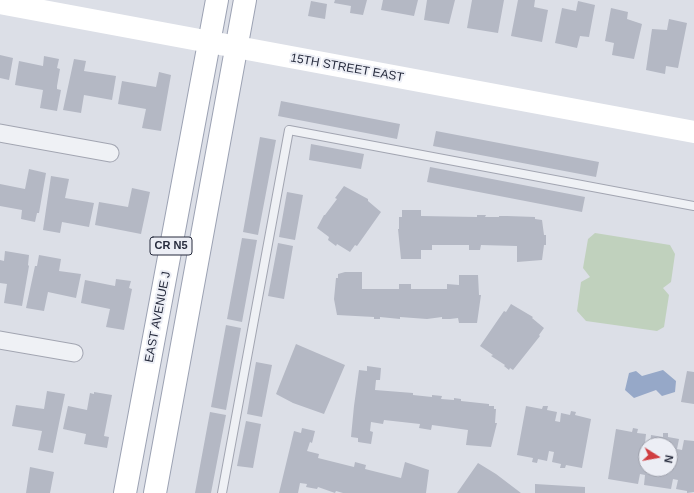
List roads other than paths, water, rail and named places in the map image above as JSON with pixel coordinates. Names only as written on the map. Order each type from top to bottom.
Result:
[{"type":"main road","name":"EAST AVENUE J","points":[[125,493],[217,0]]},
{"type":"main road","name":"CR N5","points":[[155,493],[245,0]]},
{"type":"main road","name":"15TH STREET EAST","points":[[0,2],[694,132]]},
{"type":"street","points":[[0,133],[110,153]]},
{"type":"street","points":[[0,343],[74,353]]},
{"type":"lane","points":[[222,493],[289,130],[694,206]]},
{"type":"water","points":[[663,370],[676,381],[675,392],[662,396],[656,390],[634,398],[625,390],[629,373],[636,371],[642,376]]}]
